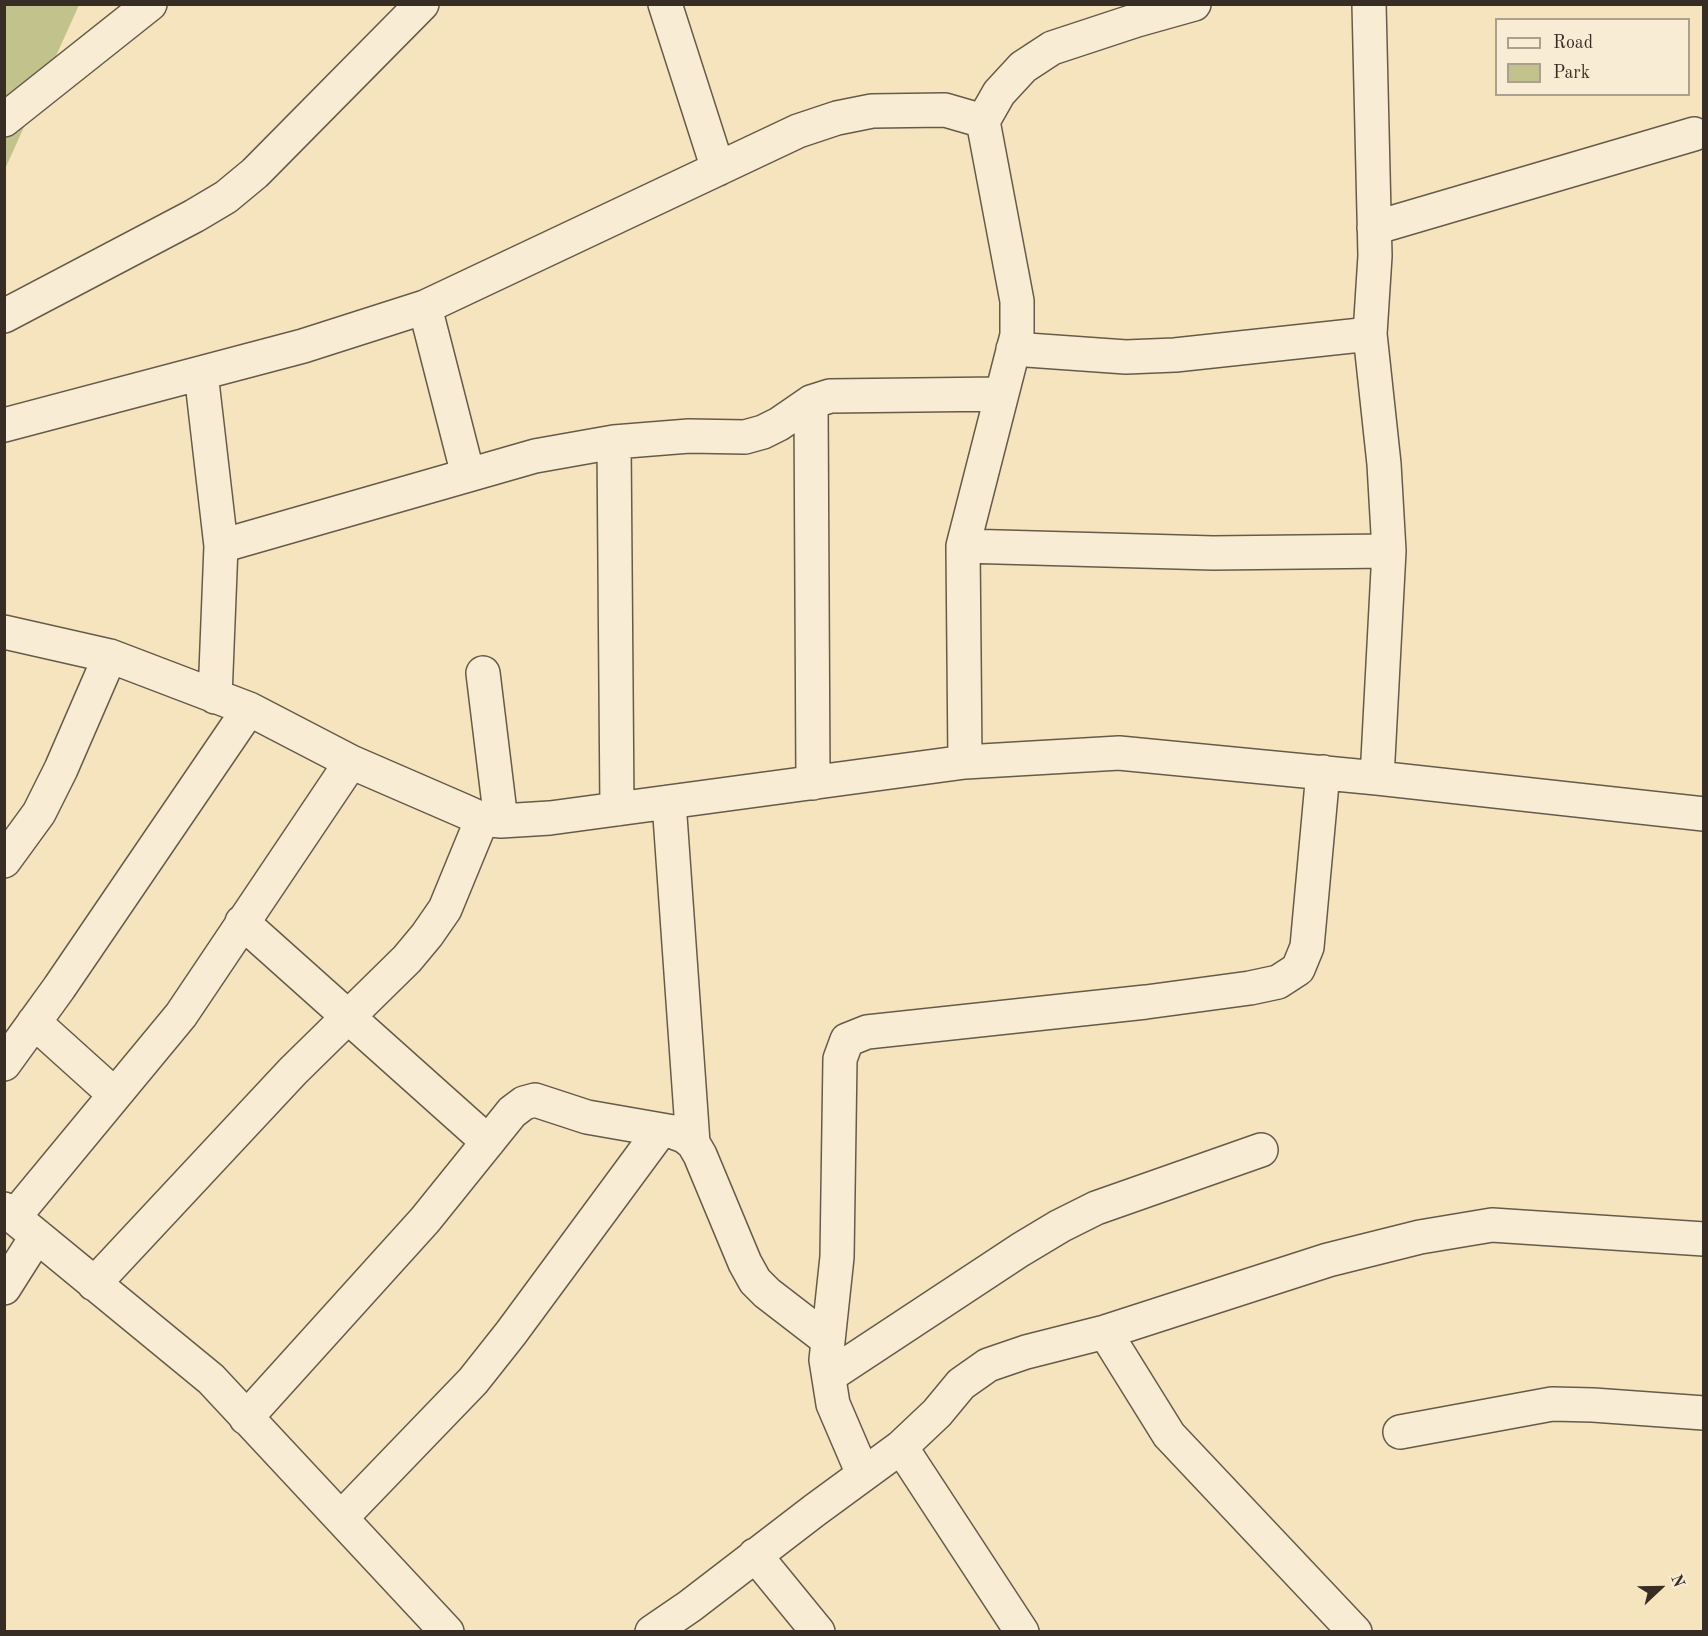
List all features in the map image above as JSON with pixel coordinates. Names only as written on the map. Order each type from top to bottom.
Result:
[{"type":"street","points":[[4,120],[150,4]]},
{"type":"street","points":[[4,316],[226,197],[255,173],[422,4]]},
{"type":"street","points":[[665,4],[718,169]]},
{"type":"street","points":[[965,762],[963,546],[1017,335],[1017,301],[983,121],[999,93],[1023,67],[1052,48],[1194,4]]},
{"type":"street","points":[[1369,4],[1375,256],[1370,334],[1384,464],[1389,550],[1377,778]]},
{"type":"street","points":[[4,425],[303,346],[425,307],[798,131],[837,118],[872,111],[945,110],[983,121]]},
{"type":"street","points":[[1374,228],[1694,134]]},
{"type":"street","points":[[425,307],[468,475]]},
{"type":"street","points":[[1013,350],[1126,357],[1175,355],[1370,334]]},
{"type":"street","points":[[201,373],[221,546],[215,697]]},
{"type":"street","points":[[221,546],[535,456],[614,442],[689,436],[745,437],[763,432],[811,402],[830,396],[1002,394]]},
{"type":"street","points":[[811,402],[813,783]]},
{"type":"street","points":[[614,442],[617,809]]},
{"type":"street","points":[[963,546],[1213,553],[1389,550]]},
{"type":"street","points":[[4,632],[110,656],[249,709],[351,762],[492,820],[550,818],[965,762],[1119,753],[1323,772],[1704,814]]},
{"type":"street","points":[[4,861],[39,813],[61,769],[110,656]]},
{"type":"street","points":[[94,1284],[292,1071],[407,959],[445,909],[492,820],[483,673]]},
{"type":"street","points":[[4,1064],[249,709]]},
{"type":"street","points":[[4,1288],[18,1221],[115,1095],[181,1015],[351,762]]},
{"type":"street","points":[[863,1474],[833,1404],[826,1360],[837,1257],[840,1059],[847,1040],[867,1032],[1146,1002],[1278,982],[1298,969],[1307,947],[1323,772]]},
{"type":"street","points":[[669,802],[693,1143]]},
{"type":"street","points":[[242,922],[488,1142]]},
{"type":"street","points":[[34,1022],[115,1095]]},
{"type":"street","points":[[246,1418],[425,1220],[512,1112],[524,1103],[536,1100],[587,1117],[684,1136],[693,1143],[755,1281],[828,1340]]},
{"type":"street","points":[[341,1518],[473,1380],[511,1333],[660,1131]]},
{"type":"street","points":[[829,1376],[1020,1250],[1096,1208],[1261,1150]]},
{"type":"street","points":[[18,1221],[211,1379],[447,1632]]},
{"type":"street","points":[[652,1632],[901,1447],[936,1413],[961,1384],[988,1365],[1026,1352],[1105,1332],[1328,1260],[1420,1237],[1492,1226],[1704,1239]]},
{"type":"street","points":[[1105,1332],[1169,1435],[1355,1632]]},
{"type":"street","points":[[1400,1432],[1552,1404],[1704,1413]]},
{"type":"street","points":[[901,1447],[1022,1632]]},
{"type":"street","points":[[755,1555],[818,1632]]},
{"type":"green space","points":[[5,5],[79,5],[5,169]]}]
